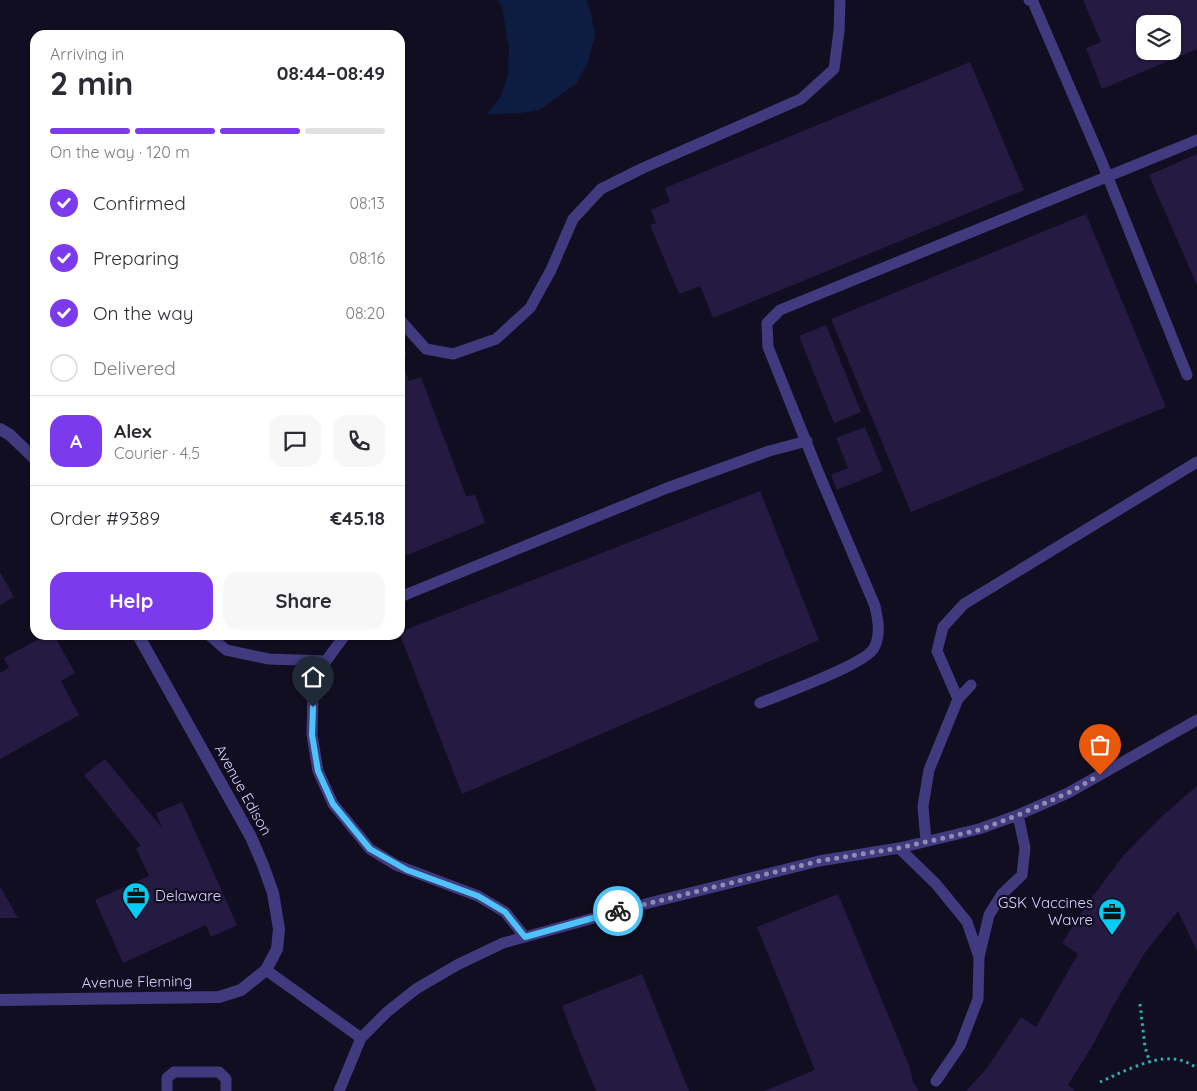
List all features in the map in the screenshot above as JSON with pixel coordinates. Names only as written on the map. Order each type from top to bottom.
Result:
[{"type":"street","points":[[0,429],[10,435],[30,454]]},
{"type":"street","name":"Avenue Edison","points":[[141,640],[251,837],[263,865],[272,893],[279,929],[277,949],[266,970]]},
{"type":"street","name":"Avenue Fleming","points":[[0,1000],[219,997],[241,990],[266,970]]},
{"type":"lane","points":[[405,326],[426,349],[452,354],[496,339],[530,308],[551,270],[573,219],[601,189],[643,168],[801,99],[834,69],[839,31],[840,0]]},
{"type":"lane","points":[[1029,0],[1032,2],[1107,177],[1187,375]]},
{"type":"lane","points":[[760,703],[857,662],[874,649],[879,626],[875,606],[768,347],[767,323],[780,310],[1197,140]]},
{"type":"lane","points":[[405,595],[667,488],[769,451],[807,441]]},
{"type":"lane","points":[[958,700],[937,651],[943,627],[964,604],[1197,462]]},
{"type":"lane","points":[[215,640],[226,650],[268,659],[326,661]]},
{"type":"lane","points":[[341,640],[326,661],[313,693],[312,735],[318,771],[333,804],[370,849],[403,868],[478,896],[505,912],[525,937]]},
{"type":"lane","points":[[926,841],[923,806],[929,770],[958,700],[971,685]]},
{"type":"lane","points":[[339,1091],[361,1038],[387,1012],[416,989],[457,964],[503,943],[649,902],[810,863],[899,848],[979,830],[1068,793],[1197,720]]},
{"type":"lane","points":[[936,1082],[960,1046],[978,999],[979,956],[989,915],[1002,894],[1022,875],[1025,848],[1018,815]]},
{"type":"lane","points":[[899,848],[936,884],[967,922],[979,956]]},
{"type":"lane","points":[[266,970],[361,1038]]},
{"type":"lane","points":[[167,1091],[167,1078],[174,1072],[220,1072],[226,1078],[226,1091]]},
{"type":"path","points":[[1140,1004],[1144,1047],[1150,1062]]},
{"type":"path","points":[[1100,1082],[1128,1069],[1169,1058],[1183,1061],[1197,1068]]},
{"type":"water","points":[[498,0],[586,0],[595,35],[588,62],[576,84],[539,110],[521,113],[487,114],[501,96],[508,75],[509,48],[502,7]]},
{"type":"building","points":[[1083,0],[1197,0],[1197,49],[1181,56],[1181,15],[1136,15],[1136,60],[1171,60],[1102,89],[1086,48],[1101,42]]},
{"type":"building","points":[[970,62],[1024,190],[713,318],[700,286],[679,294],[650,225],[656,223],[651,210],[670,202],[665,188]]},
{"type":"building","points":[[1197,154],[1197,285],[1149,175]]},
{"type":"building","points":[[1086,214],[1166,407],[911,512],[831,319]]},
{"type":"building","points":[[826,325],[861,412],[834,423],[799,336]]},
{"type":"building","points":[[405,370],[409,381],[421,377],[466,496],[475,495],[485,523],[405,556]]},
{"type":"building","points":[[865,427],[883,471],[837,490],[831,475],[848,468],[836,438]]},
{"type":"building","points":[[760,491],[819,640],[462,794],[402,640],[405,640],[405,630]]},
{"type":"building","points":[[0,572],[14,597],[0,605]]},
{"type":"building","points":[[37,640],[57,640],[75,673],[61,681],[79,715],[0,759],[0,673],[9,668],[4,658]]},
{"type":"building","points":[[105,759],[162,828],[156,813],[182,802],[237,925],[211,937],[206,925],[123,963],[95,900],[149,876],[136,848],[141,846],[84,775]]},
{"type":"building","name":"GSK Vaccines Wavre","points":[[1197,786],[1197,951],[1178,911],[1144,954],[1113,1006],[1094,1043],[1068,1085],[1074,1091],[966,1091],[987,1068],[1021,1017],[1036,1027],[1078,954],[1062,943],[1087,904],[1123,856],[1161,817]]},
{"type":"building","points":[[0,886],[18,918],[0,918]]},
{"type":"building","points":[[838,894],[910,1068],[913,1082],[919,1091],[764,1091],[815,1070],[757,927]]},
{"type":"building","points":[[642,974],[689,1091],[596,1091],[571,1030],[562,1006]]},
{"type":"way so far","points":[[618,911],[819,861],[882,849],[899,848],[979,830],[1068,793],[1100,775]]},
{"type":"place","name":"Delaware","points":[[136,920]]},
{"type":"place","name":"GSK Vaccines Wavre","points":[[1112,936]]},
{"type":"route","points":[[313,707],[312,735],[318,771],[333,804],[370,849],[407,870],[478,896],[505,912],[525,937],[618,911]]}]
